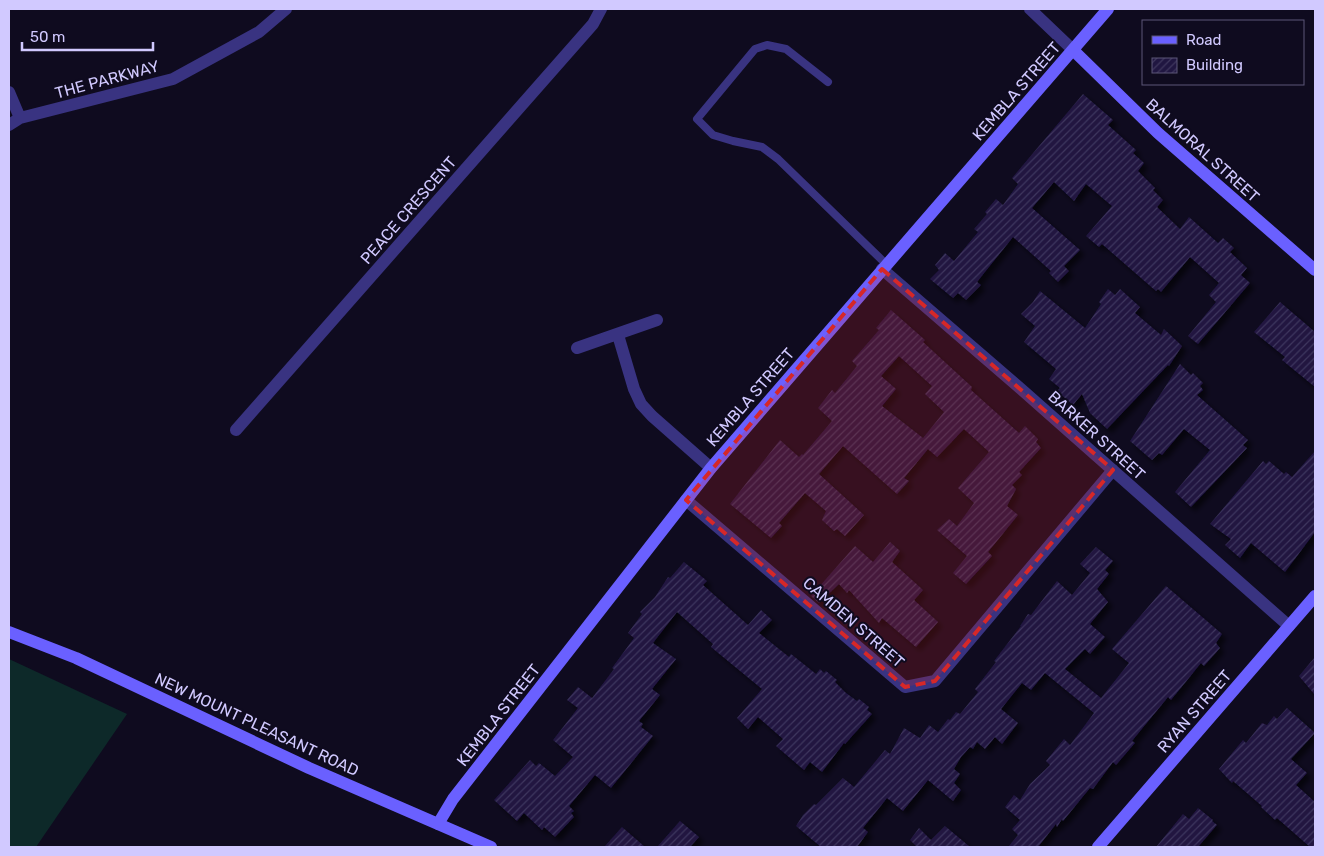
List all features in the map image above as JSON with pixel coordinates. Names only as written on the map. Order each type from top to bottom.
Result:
[{"type":"main road","name":"KEMBLA STREET","points":[[438,824],[453,798],[711,468],[1108,9]]},
{"type":"main road","name":"BALMORAL STREET","points":[[1073,50],[1158,133],[1315,270]]},
{"type":"main road","name":"RYAN STREET","points":[[1098,847],[1315,596]]},
{"type":"main road","name":"NEW MOUNT PLEASANT ROAD","points":[[9,632],[76,658],[309,768],[491,847]]},
{"type":"street","name":"THE PARKWAY","points":[[9,125],[20,118],[173,78],[259,32],[286,9]]},
{"type":"street","name":"PEACE CRESCENT","points":[[236,430],[593,24],[601,9]]},
{"type":"street","name":"BALMORAL STREET","points":[[1030,9],[1073,50]]},
{"type":"street","points":[[9,92],[20,118]]},
{"type":"street","name":"BARKER STREET","points":[[884,267],[1289,626]]},
{"type":"street","points":[[577,348],[658,320]]},
{"type":"street","points":[[618,335],[634,389],[641,404],[711,468]]},
{"type":"street","name":"CAMDEN STREET","points":[[686,500],[905,687],[935,681],[1113,470]]},
{"type":"lane","points":[[828,82],[786,49],[768,45],[755,49],[697,120],[713,135],[762,147],[778,160],[884,267]]},
{"type":"highlighted area","points":[[882,269],[1113,470],[935,681],[905,687],[686,500]]},
{"type":"green space","points":[[9,659],[127,714],[36,847],[9,847]]},
{"type":"building","points":[[1083,94],[1113,120],[1108,125],[1136,150],[1133,153],[1144,163],[1138,171],[1155,188],[1153,190],[1163,200],[1157,207],[1180,229],[1189,217],[1218,243],[1223,238],[1234,248],[1230,252],[1247,268],[1241,275],[1250,283],[1198,344],[1188,336],[1216,302],[1209,295],[1219,283],[1190,257],[1161,292],[1158,289],[1156,291],[1102,244],[1099,247],[1086,236],[1112,206],[1086,184],[1074,201],[1054,182],[1032,208],[1080,250],[1064,266],[1069,271],[1058,282],[1049,273],[1051,271],[1013,237],[977,282],[981,285],[966,300],[958,293],[953,298],[930,279],[939,270],[935,265],[945,253],[954,261],[978,232],[974,229],[987,214],[985,212],[996,199],[1003,205],[1018,184],[1012,178]]},
{"type":"building","points":[[1108,289],[1115,295],[1120,289],[1140,307],[1135,313],[1161,335],[1164,329],[1182,346],[1169,366],[1107,429],[1090,413],[1082,394],[1073,405],[1057,391],[1060,388],[1049,379],[1056,369],[1024,342],[1035,326],[1021,314],[1033,302],[1040,291],[1085,328],[1101,304],[1099,302]]},
{"type":"building","points":[[1280,302],[1315,332],[1315,387],[1282,360],[1285,357],[1254,332]]},
{"type":"building","points":[[891,310],[925,340],[923,342],[972,387],[971,390],[1019,433],[1025,426],[1038,439],[1036,442],[1041,448],[1019,472],[1022,475],[1012,485],[1016,489],[1007,506],[1018,515],[988,552],[992,556],[966,584],[953,573],[967,556],[937,530],[949,519],[957,526],[974,503],[958,488],[989,452],[964,429],[937,457],[928,449],[904,478],[909,481],[897,494],[843,446],[819,474],[864,515],[845,536],[837,529],[834,531],[822,520],[826,511],[805,493],[779,523],[782,526],[771,538],[730,504],[780,440],[799,457],[803,455],[832,421],[818,408],[832,390],[835,393],[857,366],[852,361],[879,330],[876,328]],"holes":[[[899,356],[932,386],[925,394],[944,412],[923,438],[882,406],[896,389],[881,376]]]},
{"type":"building","points":[[1180,364],[1203,383],[1200,386],[1203,390],[1197,395],[1248,440],[1243,445],[1247,448],[1191,507],[1175,492],[1210,450],[1184,429],[1162,455],[1159,453],[1152,460],[1130,441]]},
{"type":"building","points":[[1315,451],[1315,532],[1285,572],[1251,543],[1240,558],[1225,545],[1231,539],[1210,524],[1263,461],[1266,464],[1269,461],[1284,474],[1286,472],[1292,477]]},
{"type":"building","points":[[890,542],[900,551],[892,562],[923,590],[914,600],[938,622],[916,647],[882,618],[879,623],[849,590],[847,593],[839,584],[819,603],[811,596],[855,546],[873,562]]},
{"type":"building","points":[[1096,547],[1113,561],[1105,570],[1109,574],[1097,589],[1108,602],[1090,624],[1105,637],[1090,654],[1085,649],[1065,669],[1101,698],[1129,663],[1112,649],[1166,586],[1222,634],[1216,643],[1220,648],[1204,666],[1201,663],[1171,700],[1168,697],[1132,741],[1135,743],[1116,765],[1113,762],[1093,789],[1090,788],[1057,827],[1056,824],[1038,847],[1008,847],[1018,835],[1012,829],[1020,820],[1005,807],[1014,795],[1020,800],[1030,784],[1050,765],[1046,761],[1064,739],[1070,745],[1094,713],[1045,673],[1031,690],[1022,683],[1001,709],[1018,723],[1002,744],[995,737],[985,749],[977,742],[973,749],[970,747],[961,757],[954,769],[960,774],[954,783],[961,790],[953,801],[928,780],[903,811],[887,798],[863,828],[868,832],[857,847],[821,847],[796,826],[803,815],[843,778],[854,787],[885,750],[890,754],[904,728],[920,738],[929,725],[938,732],[956,712],[960,714],[978,692],[975,689],[996,662],[994,661],[1028,614],[1031,615],[1057,581],[1072,595],[1090,573],[1080,564]]},
{"type":"building","points":[[684,562],[707,581],[703,585],[748,625],[761,610],[772,620],[759,633],[789,657],[791,654],[816,674],[820,669],[824,673],[826,671],[837,680],[835,682],[846,693],[857,701],[859,699],[869,707],[867,710],[872,714],[844,743],[822,772],[810,762],[804,770],[776,746],[783,739],[758,717],[748,729],[737,718],[762,689],[711,647],[713,644],[677,612],[653,643],[676,659],[652,689],[660,695],[639,721],[643,724],[641,727],[653,736],[611,788],[595,775],[569,806],[574,811],[571,813],[574,817],[555,837],[544,827],[542,830],[524,813],[517,821],[494,800],[530,760],[536,766],[539,763],[555,776],[573,757],[553,740],[578,708],[567,700],[578,687],[592,698],[634,638],[628,633],[642,614],[640,612],[655,597],[668,577],[670,578]]},
{"type":"building","points":[[1315,657],[1315,695],[1299,676]]},
{"type":"building","points":[[1287,708],[1315,733],[1291,759],[1307,773],[1296,785],[1315,802],[1315,847],[1310,847],[1277,818],[1275,820],[1233,781],[1232,783],[1219,769],[1243,740],[1246,743],[1262,723],[1267,725],[1274,716],[1277,719]]},
{"type":"building","points":[[1198,808],[1217,825],[1198,847],[1156,847],[1183,814],[1189,819]]},
{"type":"building","points":[[680,821],[699,837],[690,847],[657,847]]},
{"type":"building","points":[[945,826],[970,847],[917,847],[910,840],[919,828],[931,840]]},
{"type":"building","points":[[622,827],[645,847],[604,847]]}]
